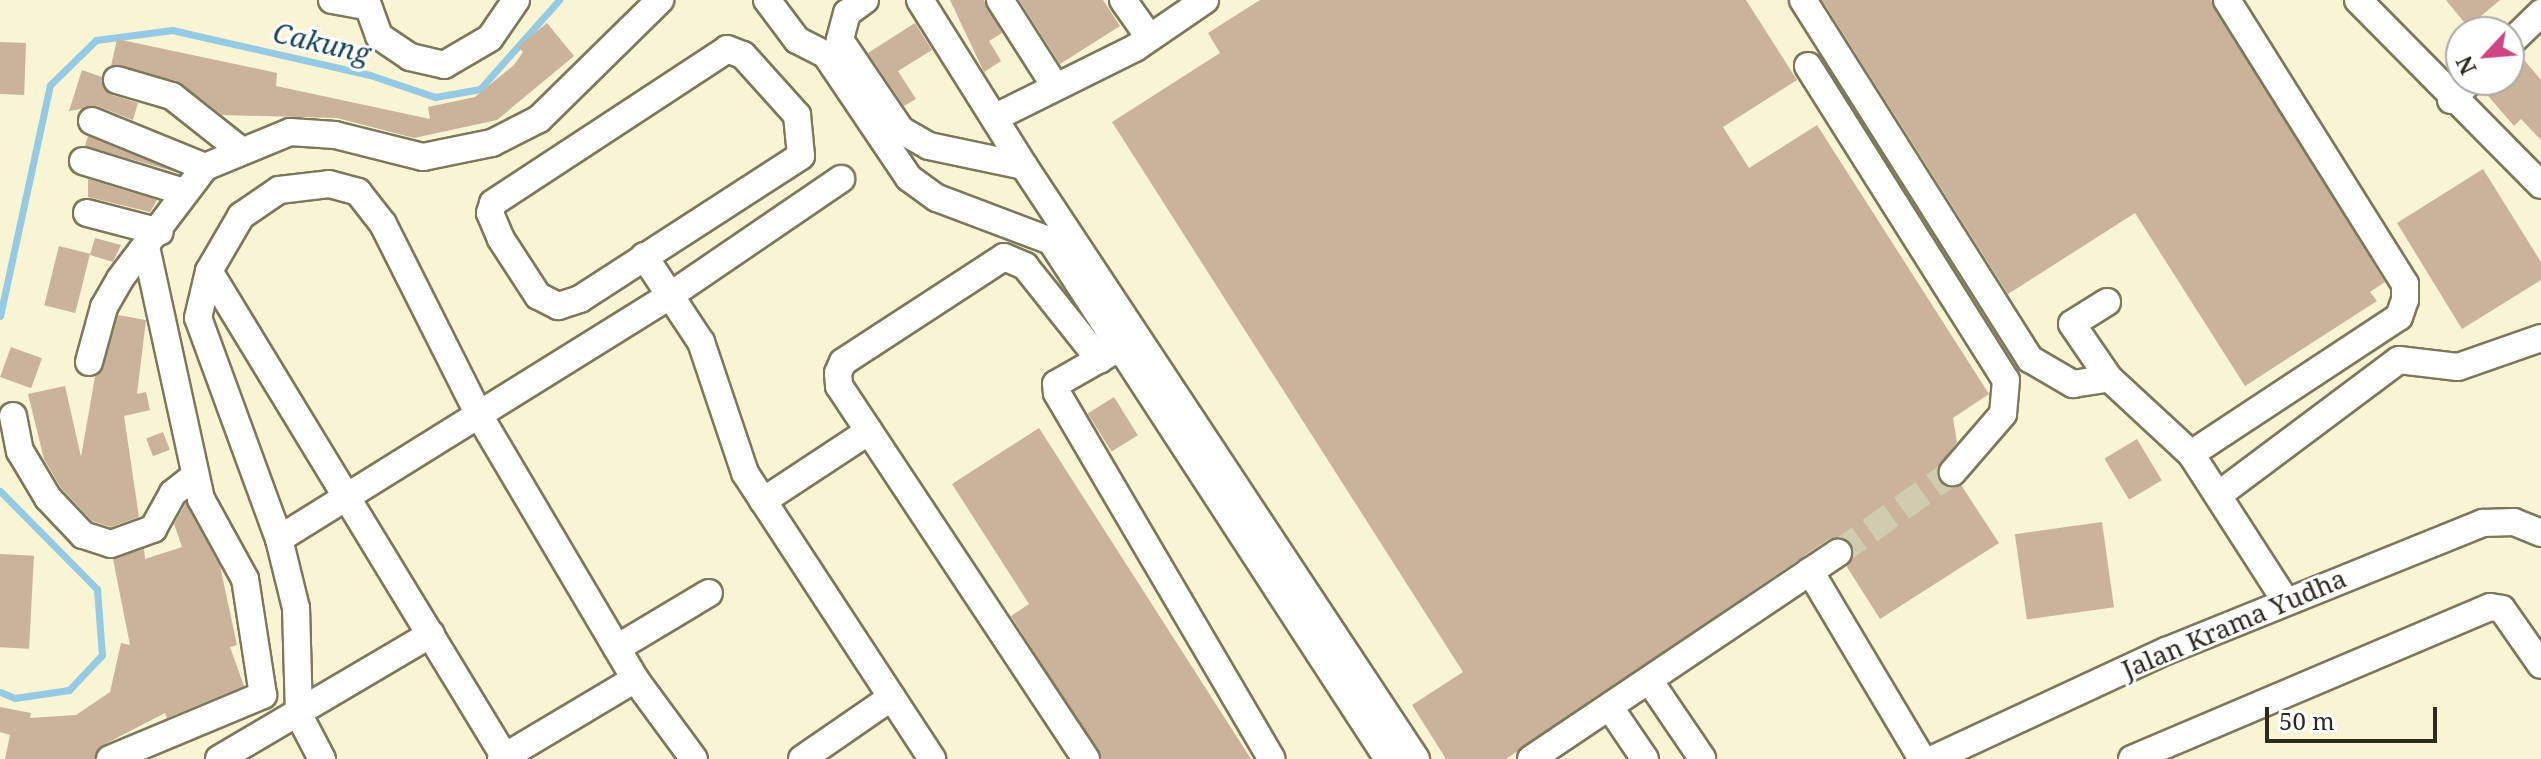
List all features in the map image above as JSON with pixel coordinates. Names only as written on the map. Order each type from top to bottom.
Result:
[{"type":"lane","points":[[332,0],[366,3],[379,36],[410,57],[444,65],[490,38],[516,0]]},
{"type":"lane","points":[[89,362],[104,307],[153,242],[184,192],[205,167],[239,149],[290,132],[335,135],[423,157],[492,143],[539,119],[660,0]]},
{"type":"lane","points":[[767,0],[797,40],[826,55],[909,178],[937,198],[1051,241],[1388,759]]},
{"type":"lane","points":[[865,0],[847,13],[840,40],[901,130],[929,146],[1024,166]]},
{"type":"lane","points":[[920,0],[996,117],[1120,347],[1416,759]]},
{"type":"lane","points":[[1000,0],[1055,86]]},
{"type":"lane","points":[[1123,0],[1149,37]]},
{"type":"lane","points":[[996,117],[1149,37],[1205,0]]},
{"type":"lane","points":[[1803,0],[2030,359],[2073,384],[2109,378]]},
{"type":"lane","points":[[2191,454],[2399,317],[2405,300],[2405,284],[2227,0]]},
{"type":"lane","points":[[2358,0],[2451,100],[2541,185]]},
{"type":"lane","points":[[2525,28],[2541,13]]},
{"type":"lane","points":[[714,53],[743,55],[797,115],[801,156],[644,256],[558,306],[538,296],[490,213],[503,192],[714,53]]},
{"type":"lane","points":[[1808,66],[2006,380],[2003,414],[1953,472]]},
{"type":"lane","points":[[117,80],[172,96],[239,149]]},
{"type":"lane","points":[[2451,100],[2455,96]]},
{"type":"lane","points":[[92,121],[205,167]]},
{"type":"lane","points":[[83,161],[184,192]]},
{"type":"lane","points":[[279,539],[671,295],[841,179]]},
{"type":"lane","points":[[322,759],[299,715],[296,608],[279,539],[198,318],[209,271],[241,216],[279,190],[329,184],[358,192],[383,224],[479,415],[635,679],[694,759]]},
{"type":"lane","points":[[87,213],[153,242]]},
{"type":"lane","points":[[110,759],[263,695],[245,579],[195,476],[153,242]]},
{"type":"lane","points":[[644,256],[701,342],[745,473],[932,759]]},
{"type":"lane","points":[[1086,759],[839,386],[843,362],[1004,257],[1025,266],[1120,347]]},
{"type":"lane","points":[[209,271],[349,493],[504,758],[635,679]]},
{"type":"lane","points":[[2107,302],[2072,324],[2109,378],[2191,454],[2221,493],[2285,600]]},
{"type":"lane","points":[[2221,493],[2399,360],[2458,367],[2541,338]]},
{"type":"lane","points":[[1120,347],[1056,384],[1057,393],[1272,759]]},
{"type":"lane","points":[[13,416],[20,451],[48,498],[83,535],[111,544],[153,529],[173,493],[195,476]]},
{"type":"lane","points":[[763,501],[869,431]]},
{"type":"lane","name":"Jalan Krama Yudha","points":[[1933,759],[2285,600],[2483,523],[2514,522],[2541,533]]},
{"type":"lane","points":[[1538,757],[1838,553]]},
{"type":"lane","points":[[1810,571],[1922,759]]},
{"type":"lane","points":[[617,648],[709,593]]},
{"type":"lane","points":[[2132,759],[2490,607],[2502,609],[2541,665]]},
{"type":"lane","points":[[219,759],[299,715],[431,634]]},
{"type":"lane","points":[[1651,683],[1702,758]]},
{"type":"lane","points":[[802,759],[892,697]]},
{"type":"lane","points":[[1611,709],[1645,759]]},
{"type":"building","points":[[950,0],[984,0],[1002,33],[989,41],[1001,61],[984,72]]},
{"type":"building","points":[[1019,0],[1103,0],[1120,26],[1060,64]]},
{"type":"building","points":[[1260,0],[1746,0],[1797,80],[1723,127],[1749,168],[1817,125],[1989,394],[1953,418],[1957,442],[1937,470],[1943,485],[1961,485],[1999,543],[1880,619],[1847,567],[1852,545],[1829,539],[1506,759],[1446,759],[1412,705],[1463,672],[1112,122],[1220,53],[1208,33]]},
{"type":"building","points":[[1822,0],[2211,0],[2385,282],[2370,292],[2377,301],[2245,386],[2135,213],[2008,294]]},
{"type":"building","points":[[2446,0],[2500,0],[2481,16],[2459,16]]},
{"type":"building","points":[[547,23],[574,56],[497,120],[414,138],[337,118],[222,115],[177,81],[111,66],[117,39],[277,73],[276,86],[430,119],[428,107],[475,97],[514,65],[523,52],[518,47]]},
{"type":"building","points":[[915,23],[932,50],[898,71],[916,99],[904,106],[868,53]]},
{"type":"building","points":[[0,42],[26,43],[24,95],[0,94]]},
{"type":"building","points":[[2525,61],[2541,80],[2541,140],[2521,119],[2514,126],[2488,96],[2525,96]]},
{"type":"building","points":[[82,70],[102,77],[112,95],[138,103],[133,120],[97,106],[69,111]]},
{"type":"building","points":[[88,136],[176,172],[85,146]]},
{"type":"building","points":[[2483,169],[2541,262],[2541,280],[2462,329],[2397,223]]},
{"type":"building","points":[[88,179],[157,200],[150,212],[88,197]]},
{"type":"building","points":[[95,238],[121,245],[113,262],[90,255]]},
{"type":"building","points":[[59,246],[90,254],[75,313],[44,305]]},
{"type":"building","points":[[118,315],[146,320],[137,394],[146,392],[150,410],[124,416],[139,517],[111,527],[92,521],[61,488],[44,459],[28,394],[65,386],[81,457],[95,377]]},
{"type":"building","points":[[11,347],[42,358],[31,388],[0,377]]},
{"type":"building","points":[[1114,397],[1138,435],[1112,452],[1088,413]]},
{"type":"building","points":[[1039,428],[1251,759],[1102,759],[1011,616],[1029,604],[952,484]]},
{"type":"building","points":[[163,432],[170,450],[153,456],[146,438]]},
{"type":"building","points":[[2137,439],[2162,480],[2129,500],[2104,459]]},
{"type":"building","points":[[186,503],[220,566],[237,645],[230,647],[244,686],[167,718],[165,713],[103,745],[94,759],[5,759],[10,735],[0,732],[0,707],[31,713],[30,718],[76,715],[110,692],[121,643],[130,645],[113,559],[144,549],[145,559],[182,547],[174,524]]},
{"type":"building","points":[[2102,522],[2114,607],[2027,619],[2015,534]]},
{"type":"building","points":[[0,554],[34,556],[29,649],[0,647]]},
{"type":"waterway","name":"Cakung","points":[[0,316],[50,85],[96,40],[172,30],[370,75],[435,97],[480,89],[559,0]]},
{"type":"waterway","name":"Cakung","points":[[0,491],[97,589],[102,655],[69,690],[15,698],[0,692]]},
{"type":"tunnel","points":[[1838,553],[1953,472]]}]
